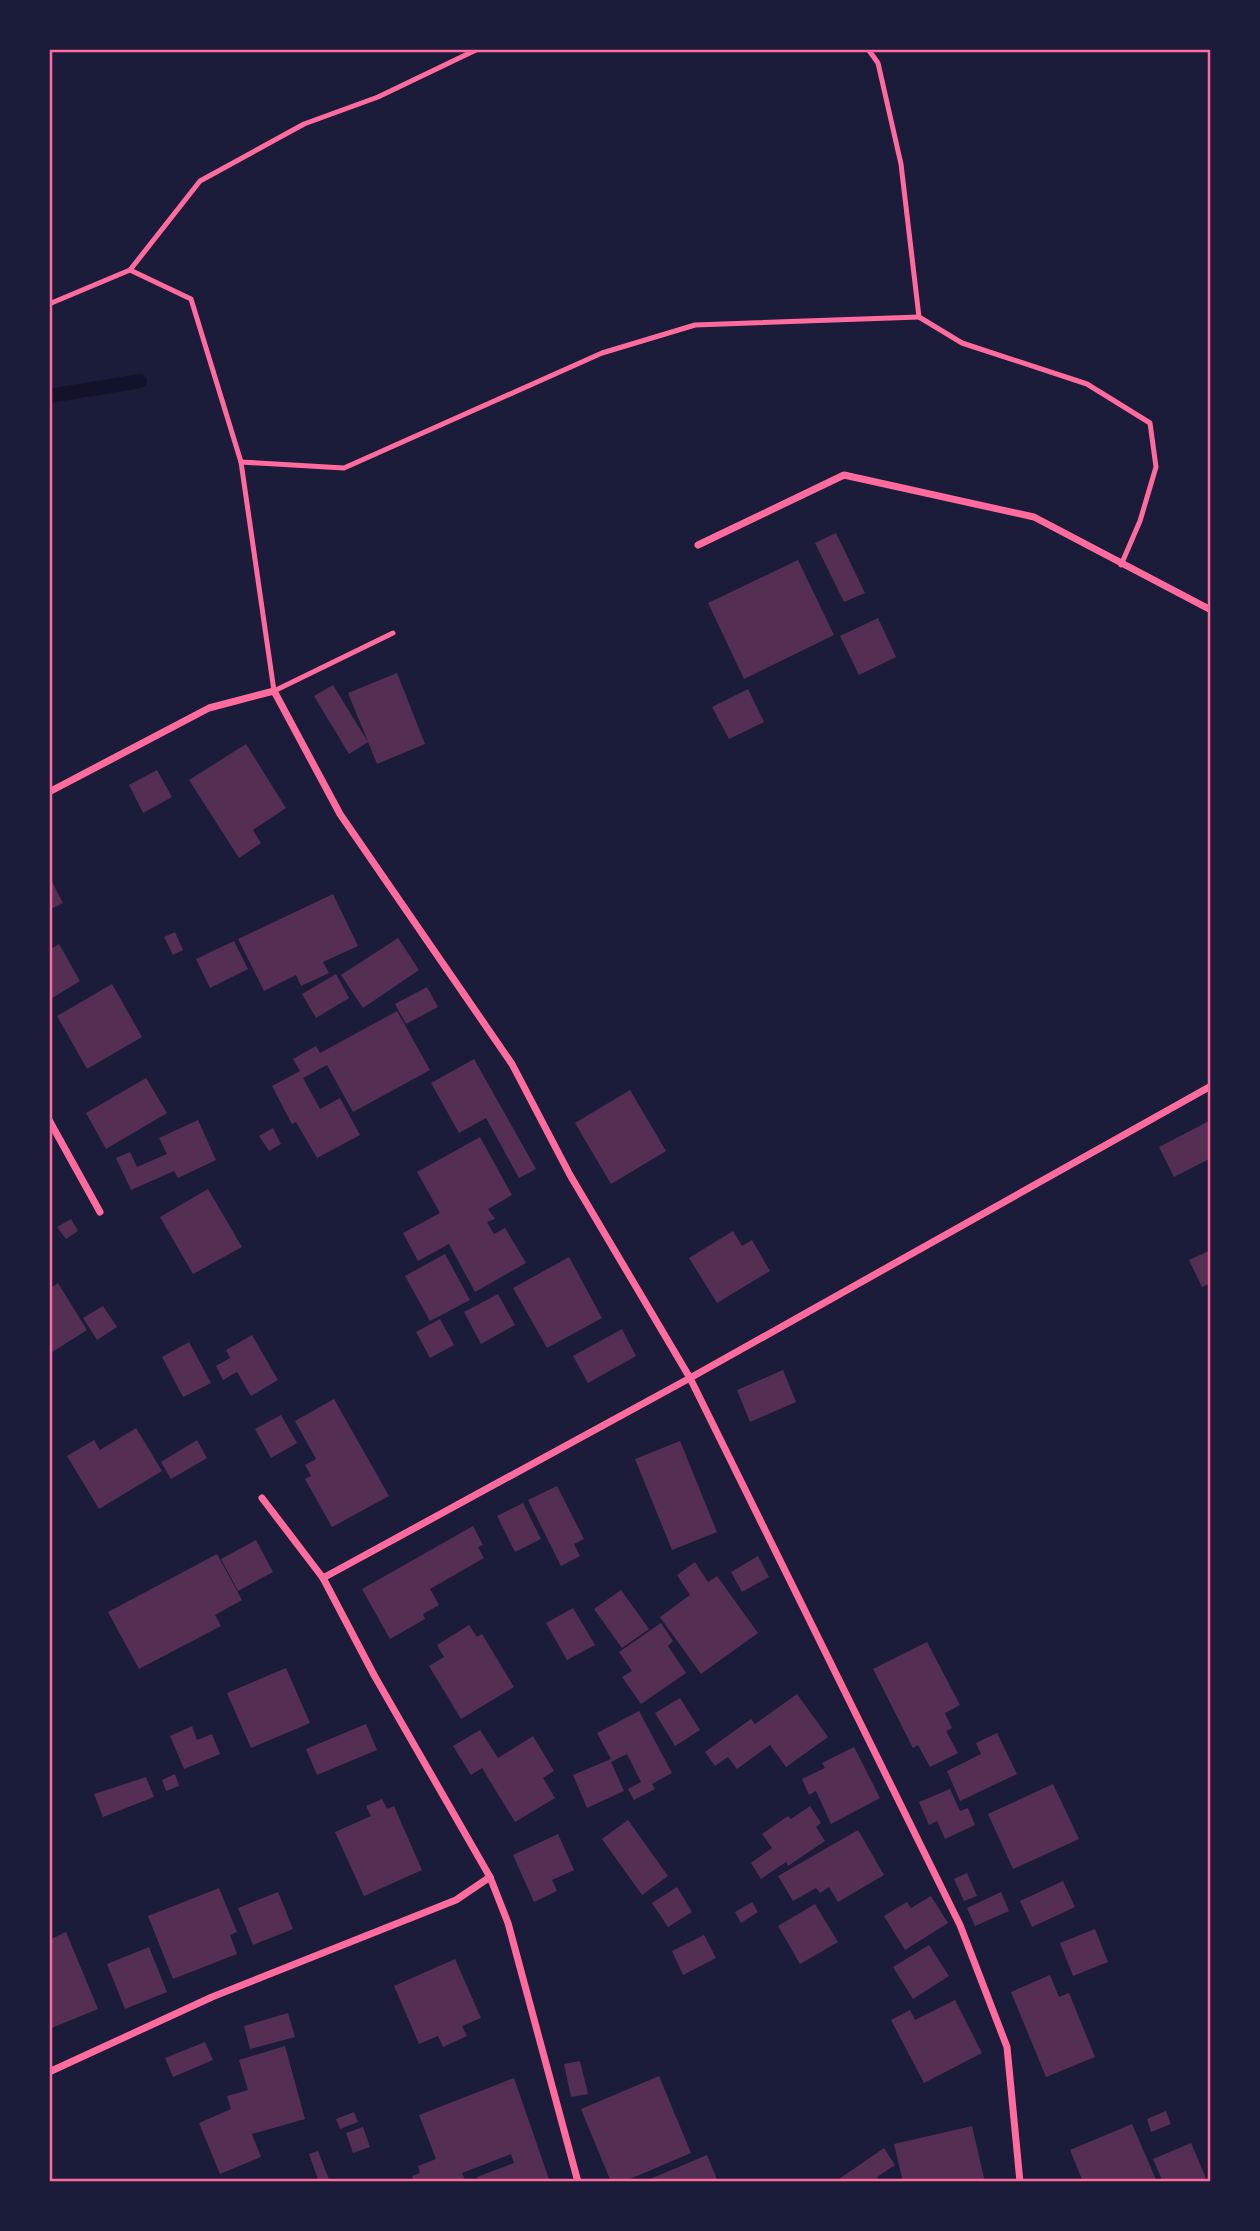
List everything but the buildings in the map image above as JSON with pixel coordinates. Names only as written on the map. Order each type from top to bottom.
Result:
[{"type":"street","points":[[698,545],[844,475],[1034,517],[1211,611]]},
{"type":"street","points":[[49,792],[209,708],[274,691],[340,814],[512,1065],[570,1175],[690,1378],[960,1925],[1007,2047],[1020,2182]]},
{"type":"street","points":[[323,1578],[690,1378],[1211,1086]]},
{"type":"street","points":[[49,1120],[100,1212]]},
{"type":"street","points":[[262,1498],[323,1578],[374,1675],[490,1877],[508,1923],[579,2182]]},
{"type":"street","points":[[49,2072],[212,1997],[456,1899],[490,1877]]},
{"type":"lane","points":[[49,304],[130,270],[200,181],[304,124],[378,97],[478,49]]},
{"type":"lane","points":[[868,49],[877,63],[901,164],[919,317]]},
{"type":"lane","points":[[130,270],[191,299],[241,462],[274,691],[393,633]]},
{"type":"lane","points":[[241,462],[344,468],[602,352],[695,325],[919,317],[962,343],[1087,384],[1150,423],[1156,467],[1140,521],[1121,565]]},
{"type":"waterway","points":[[49,396],[140,381]]}]
